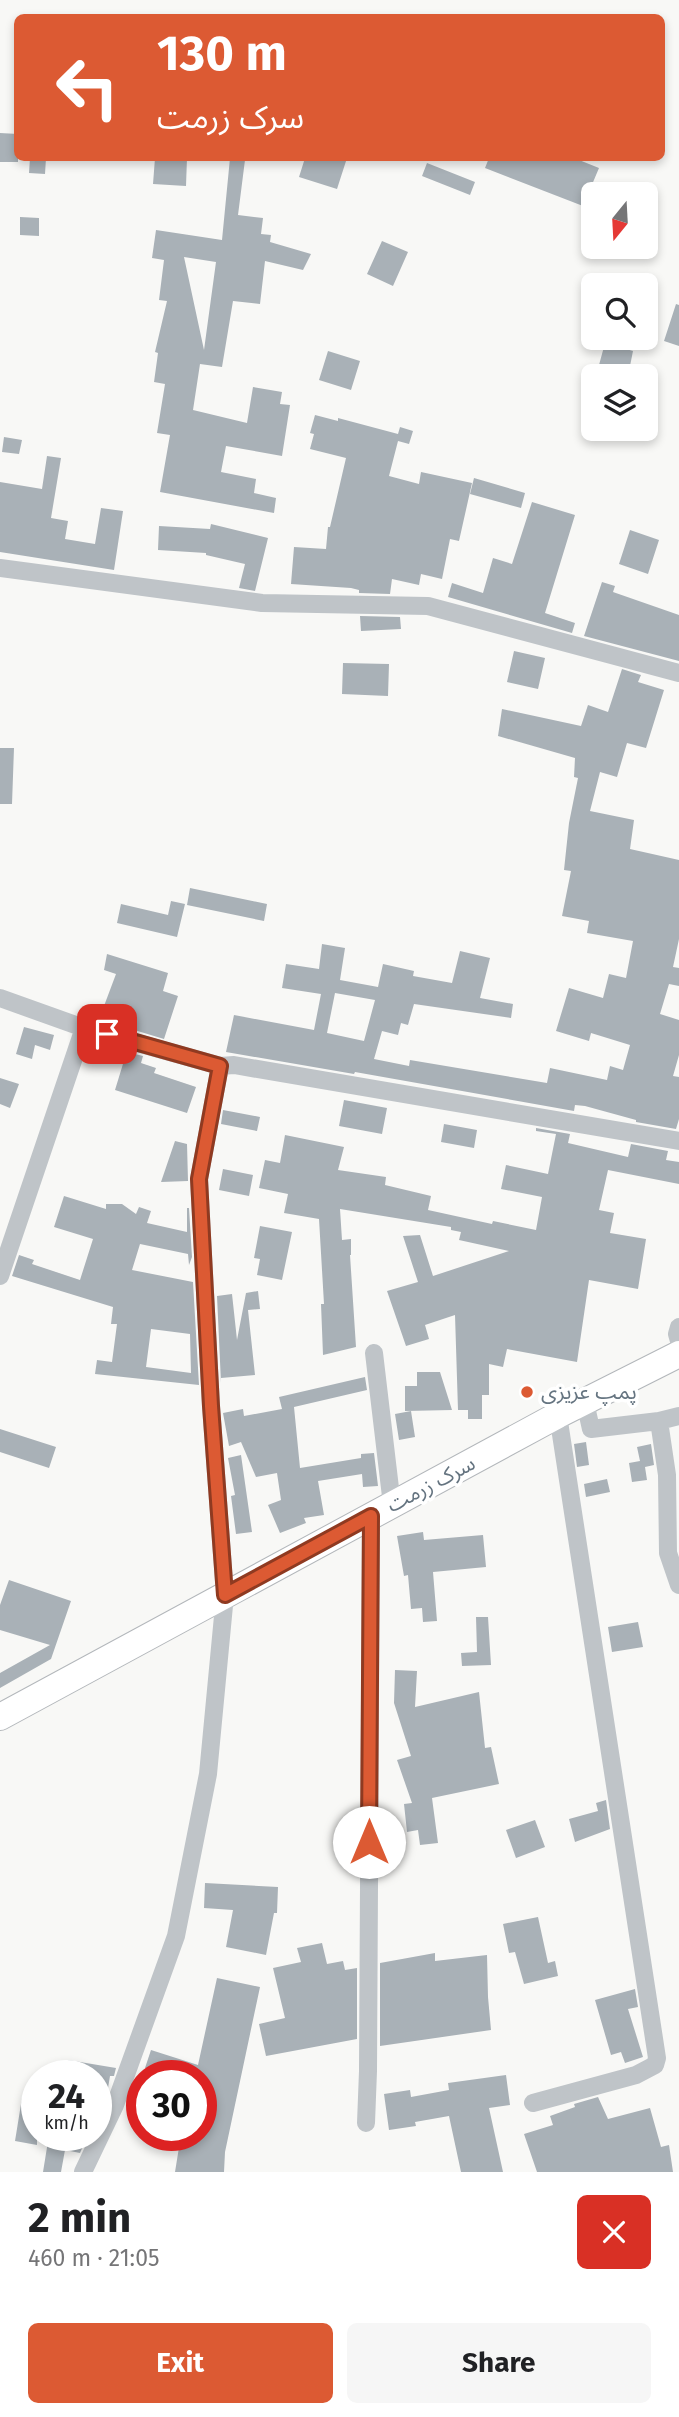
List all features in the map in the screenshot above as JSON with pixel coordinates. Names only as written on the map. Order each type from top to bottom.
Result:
[{"type":"highway","name":"سرک زرمت","points":[[0,1717],[558,1415],[679,1354]]},
{"type":"street","points":[[0,568],[262,603],[428,606],[679,673]]},
{"type":"street","points":[[0,998],[84,1028],[220,1066],[233,1065],[679,1141]]},
{"type":"street","points":[[0,1276],[84,1028]]},
{"type":"street","points":[[83,2172],[115,2105],[176,1936],[208,1774],[225,1595],[211,1406],[199,1179],[220,1066]]},
{"type":"street","points":[[679,1327],[679,1341]]},
{"type":"street","points":[[366,2123],[382,1511],[374,1353]]},
{"type":"street","points":[[585,1402],[591,1429],[679,1416]]},
{"type":"street","points":[[533,2103],[636,2075],[655,2065],[657,2058],[558,1415]]},
{"type":"street","points":[[659,1421],[667,1475],[668,1553],[679,1586]]},
{"type":"building","points":[[0,133],[14,134],[14,161],[18,162],[0,162]]},
{"type":"building","points":[[30,161],[46,161],[45,174],[29,173]]},
{"type":"building","points":[[155,161],[187,161],[186,186],[153,184]]},
{"type":"building","points":[[230,161],[245,161],[238,215],[263,218],[261,234],[271,235],[270,242],[311,254],[303,270],[265,261],[260,304],[233,301],[222,367],[200,364],[193,410],[247,423],[253,387],[282,392],[280,404],[290,405],[282,456],[226,446],[221,472],[256,479],[254,493],[276,498],[274,513],[160,492],[170,435],[157,433],[165,384],[154,382],[158,353],[155,352],[167,301],[159,300],[164,260],[152,258],[156,230],[222,240]],"holes":[[[184,257],[216,262],[204,350]]]},
{"type":"building","points":[[304,161],[346,161],[337,189],[299,177]]},
{"type":"building","points":[[488,161],[582,161],[599,168],[593,182],[581,182],[581,205],[485,168]]},
{"type":"building","points":[[427,163],[475,182],[470,195],[422,176]]},
{"type":"building","points":[[20,217],[39,218],[39,236],[20,235]]},
{"type":"building","points":[[382,241],[408,252],[393,286],[367,274]]},
{"type":"building","points":[[676,304],[679,305],[679,346],[664,341]]},
{"type":"building","points":[[603,350],[633,351],[630,364],[599,364]]},
{"type":"building","points":[[328,351],[360,361],[351,390],[319,380]]},
{"type":"building","points":[[315,415],[338,421],[338,418],[398,434],[400,427],[413,431],[409,444],[398,441],[389,476],[419,484],[421,472],[472,483],[459,541],[450,539],[442,579],[421,574],[419,585],[392,579],[390,594],[359,593],[359,590],[351,588],[291,584],[294,547],[326,549],[328,527],[346,458],[310,449],[314,434],[310,433]]},
{"type":"building","points":[[4,437],[22,440],[19,454],[2,452]]},
{"type":"building","points":[[47,456],[61,458],[51,518],[68,521],[65,539],[95,544],[101,508],[123,511],[114,570],[0,552],[0,482],[42,489]]},
{"type":"building","points":[[474,478],[525,493],[521,508],[470,494]]},
{"type":"building","points":[[532,502],[575,515],[545,613],[575,623],[572,633],[448,597],[452,583],[483,593],[493,558],[512,564]]},
{"type":"building","points":[[211,524],[268,538],[255,591],[239,588],[245,564],[206,553],[158,550],[159,526],[210,529]]},
{"type":"building","points":[[630,530],[659,540],[648,574],[619,564]]},
{"type":"building","points":[[602,582],[615,586],[613,592],[679,615],[679,661],[584,636]]},
{"type":"building","points":[[360,616],[400,617],[401,629],[361,631]]},
{"type":"building","points":[[514,651],[545,658],[538,689],[507,682]]},
{"type":"building","points":[[343,663],[389,664],[388,696],[342,694]]},
{"type":"building","points":[[622,669],[641,675],[638,682],[664,690],[646,748],[627,743],[617,777],[600,772],[590,811],[634,820],[630,849],[679,860],[679,939],[673,967],[679,968],[679,986],[669,984],[660,1014],[679,1020],[679,1055],[673,1076],[679,1077],[679,1119],[676,1129],[636,1122],[585,1106],[575,1105],[574,1111],[226,1052],[234,1015],[314,1030],[321,994],[282,988],[286,964],[319,969],[322,944],[345,948],[340,980],[378,987],[383,964],[414,971],[413,976],[452,983],[460,951],[490,958],[480,998],[513,1004],[511,1018],[414,1004],[408,1025],[401,1023],[398,1035],[382,1031],[374,1059],[409,1066],[410,1060],[547,1083],[550,1068],[607,1080],[610,1066],[623,1070],[630,1045],[591,1033],[589,1041],[556,1031],[569,988],[603,998],[609,974],[626,978],[633,941],[587,933],[589,921],[562,916],[571,871],[564,870],[569,823],[578,778],[574,777],[575,758],[498,736],[502,709],[581,726],[588,705],[608,712]],"holes":[[[335,993],[375,1000],[364,1041],[327,1033]]]},
{"type":"building","points":[[0,748],[14,748],[12,804],[0,804]]},
{"type":"building","points":[[190,888],[267,904],[264,921],[187,905]]},
{"type":"building","points":[[171,901],[185,904],[177,937],[117,923],[121,904],[168,915]]},
{"type":"building","points":[[107,954],[168,973],[163,991],[178,996],[164,1039],[131,1029],[132,1026],[101,1014],[116,974],[104,970]]},
{"type":"building","points":[[24,1027],[54,1035],[50,1050],[35,1045],[32,1059],[16,1054]]},
{"type":"building","points":[[123,1051],[143,1056],[141,1063],[156,1068],[154,1073],[196,1087],[187,1113],[115,1090],[126,1054]]},
{"type":"building","points":[[0,1078],[19,1084],[10,1108],[0,1104]]},
{"type":"building","points":[[344,1100],[387,1108],[382,1134],[339,1126]]},
{"type":"building","points":[[223,1110],[260,1117],[257,1131],[221,1124]]},
{"type":"building","points":[[444,1124],[477,1130],[474,1148],[441,1142]]},
{"type":"building","points":[[536,1128],[570,1134],[568,1143],[628,1157],[631,1144],[668,1151],[666,1160],[679,1162],[679,1184],[608,1170],[599,1210],[614,1213],[610,1233],[646,1239],[638,1289],[589,1280],[577,1362],[507,1349],[503,1367],[489,1364],[489,1395],[482,1395],[482,1419],[468,1419],[468,1410],[458,1410],[455,1315],[425,1325],[429,1339],[406,1346],[387,1291],[418,1282],[403,1236],[420,1235],[433,1276],[509,1251],[459,1240],[461,1232],[451,1230],[451,1227],[340,1209],[342,1240],[351,1239],[356,1347],[323,1355],[321,1304],[324,1304],[319,1219],[284,1213],[288,1194],[259,1188],[265,1160],[280,1163],[285,1135],[344,1147],[338,1170],[386,1177],[385,1185],[431,1196],[428,1210],[492,1224],[493,1221],[536,1230],[542,1197],[501,1189],[506,1165],[548,1174],[556,1134],[536,1131]]},
{"type":"building","points":[[175,1141],[187,1144],[188,1181],[161,1182]]},
{"type":"building","points":[[223,1169],[253,1175],[249,1196],[219,1190]]},
{"type":"building","points":[[64,1196],[106,1209],[106,1204],[122,1204],[136,1214],[139,1207],[151,1211],[147,1223],[187,1232],[189,1208],[192,1257],[189,1265],[188,1254],[140,1244],[132,1270],[193,1282],[199,1385],[95,1374],[97,1360],[112,1362],[117,1324],[111,1324],[113,1307],[12,1276],[19,1255],[34,1260],[32,1264],[80,1280],[93,1239],[54,1227]],"holes":[[[151,1329],[190,1334],[191,1373],[146,1367]]]},
{"type":"building","points":[[260,1226],[292,1232],[282,1280],[257,1275],[260,1259],[254,1258]]},
{"type":"building","points":[[258,1291],[260,1309],[248,1310],[255,1375],[221,1378],[221,1383],[217,1296],[232,1294],[237,1340],[246,1293]]},
{"type":"building","points":[[417,1372],[440,1372],[452,1410],[405,1411],[405,1386],[417,1386]]},
{"type":"building","points":[[365,1377],[367,1390],[294,1407],[300,1468],[361,1458],[361,1454],[374,1453],[378,1486],[363,1487],[362,1474],[318,1481],[324,1515],[304,1518],[306,1523],[280,1533],[268,1505],[281,1500],[277,1473],[256,1477],[241,1442],[229,1446],[223,1413],[243,1409],[244,1416],[282,1409],[279,1397]]},
{"type":"building","points":[[411,1411],[415,1437],[399,1440],[395,1414]]},
{"type":"building","points":[[0,1429],[56,1447],[49,1468],[0,1452]]},
{"type":"building","points":[[586,1442],[589,1465],[577,1467],[574,1444]]},
{"type":"building","points":[[651,1444],[654,1465],[645,1467],[647,1480],[632,1482],[629,1463],[640,1461],[637,1447]]},
{"type":"building","points":[[241,1455],[252,1532],[236,1534],[231,1496],[235,1495],[228,1458]]},
{"type":"building","points":[[607,1479],[610,1492],[586,1497],[584,1484]]},
{"type":"building","points":[[423,1532],[424,1540],[483,1535],[486,1567],[433,1572],[437,1621],[423,1622],[422,1608],[411,1609],[408,1575],[404,1576],[397,1536]]},
{"type":"building","points":[[9,1580],[71,1601],[51,1659],[0,1688],[0,1673],[50,1645],[0,1630],[0,1605]]},
{"type":"building","points":[[476,1617],[488,1617],[491,1665],[462,1666],[461,1653],[477,1652]]},
{"type":"building","points":[[638,1622],[643,1647],[612,1652],[608,1627]]},
{"type":"building","points":[[395,1670],[417,1671],[415,1707],[479,1692],[485,1748],[491,1747],[499,1784],[432,1798],[438,1843],[420,1845],[418,1830],[407,1832],[404,1804],[412,1803],[397,1760],[411,1756],[394,1703]]},
{"type":"building","points":[[606,1800],[610,1829],[575,1842],[569,1819],[598,1811],[596,1803]]},
{"type":"building","points":[[535,1820],[545,1847],[516,1858],[506,1830]]},
{"type":"building","points":[[205,1883],[278,1887],[277,1913],[274,1913],[266,1955],[226,1947],[233,1910],[204,1908]]},
{"type":"building","points":[[538,1917],[548,1963],[555,1961],[558,1976],[524,1984],[515,1952],[509,1953],[503,1924]]},
{"type":"building","points":[[322,1943],[327,1964],[343,1961],[345,1970],[357,1968],[357,2039],[266,2056],[259,2024],[285,2018],[273,1968],[301,1962],[297,1948]]},
{"type":"building","points":[[435,1953],[435,1961],[487,1955],[491,2030],[380,2046],[380,1963]]},
{"type":"building","points":[[217,1978],[260,1987],[225,2152],[224,2172],[175,2172],[178,2151],[217,2151],[217,2060],[199,2060]]},
{"type":"building","points":[[635,1989],[638,2007],[628,2009],[643,2057],[625,2063],[621,2052],[611,2055],[595,2000]]},
{"type":"building","points":[[151,2050],[182,2060],[148,2060]]},
{"type":"building","points":[[506,2075],[510,2105],[489,2108],[503,2172],[461,2172],[449,2116],[415,2122],[416,2126],[389,2130],[384,2094],[410,2090],[411,2097],[449,2090],[448,2083]]},
{"type":"building","points":[[598,2097],[608,2119],[650,2108],[661,2147],[669,2145],[673,2172],[537,2172],[524,2134],[553,2125],[550,2116],[575,2107],[574,2104]]},
{"type":"building","points":[[21,2104],[21,2142],[15,2141]]},
{"type":"building","points":[[46,2151],[65,2151],[61,2172],[43,2172]]},
{"type":"place","name":"پمپ عزیزی","points":[[527,1392]]},
{"type":"route","points":[[107,1034],[220,1066],[199,1179],[211,1406],[225,1595],[371,1516],[369,1842]]}]
